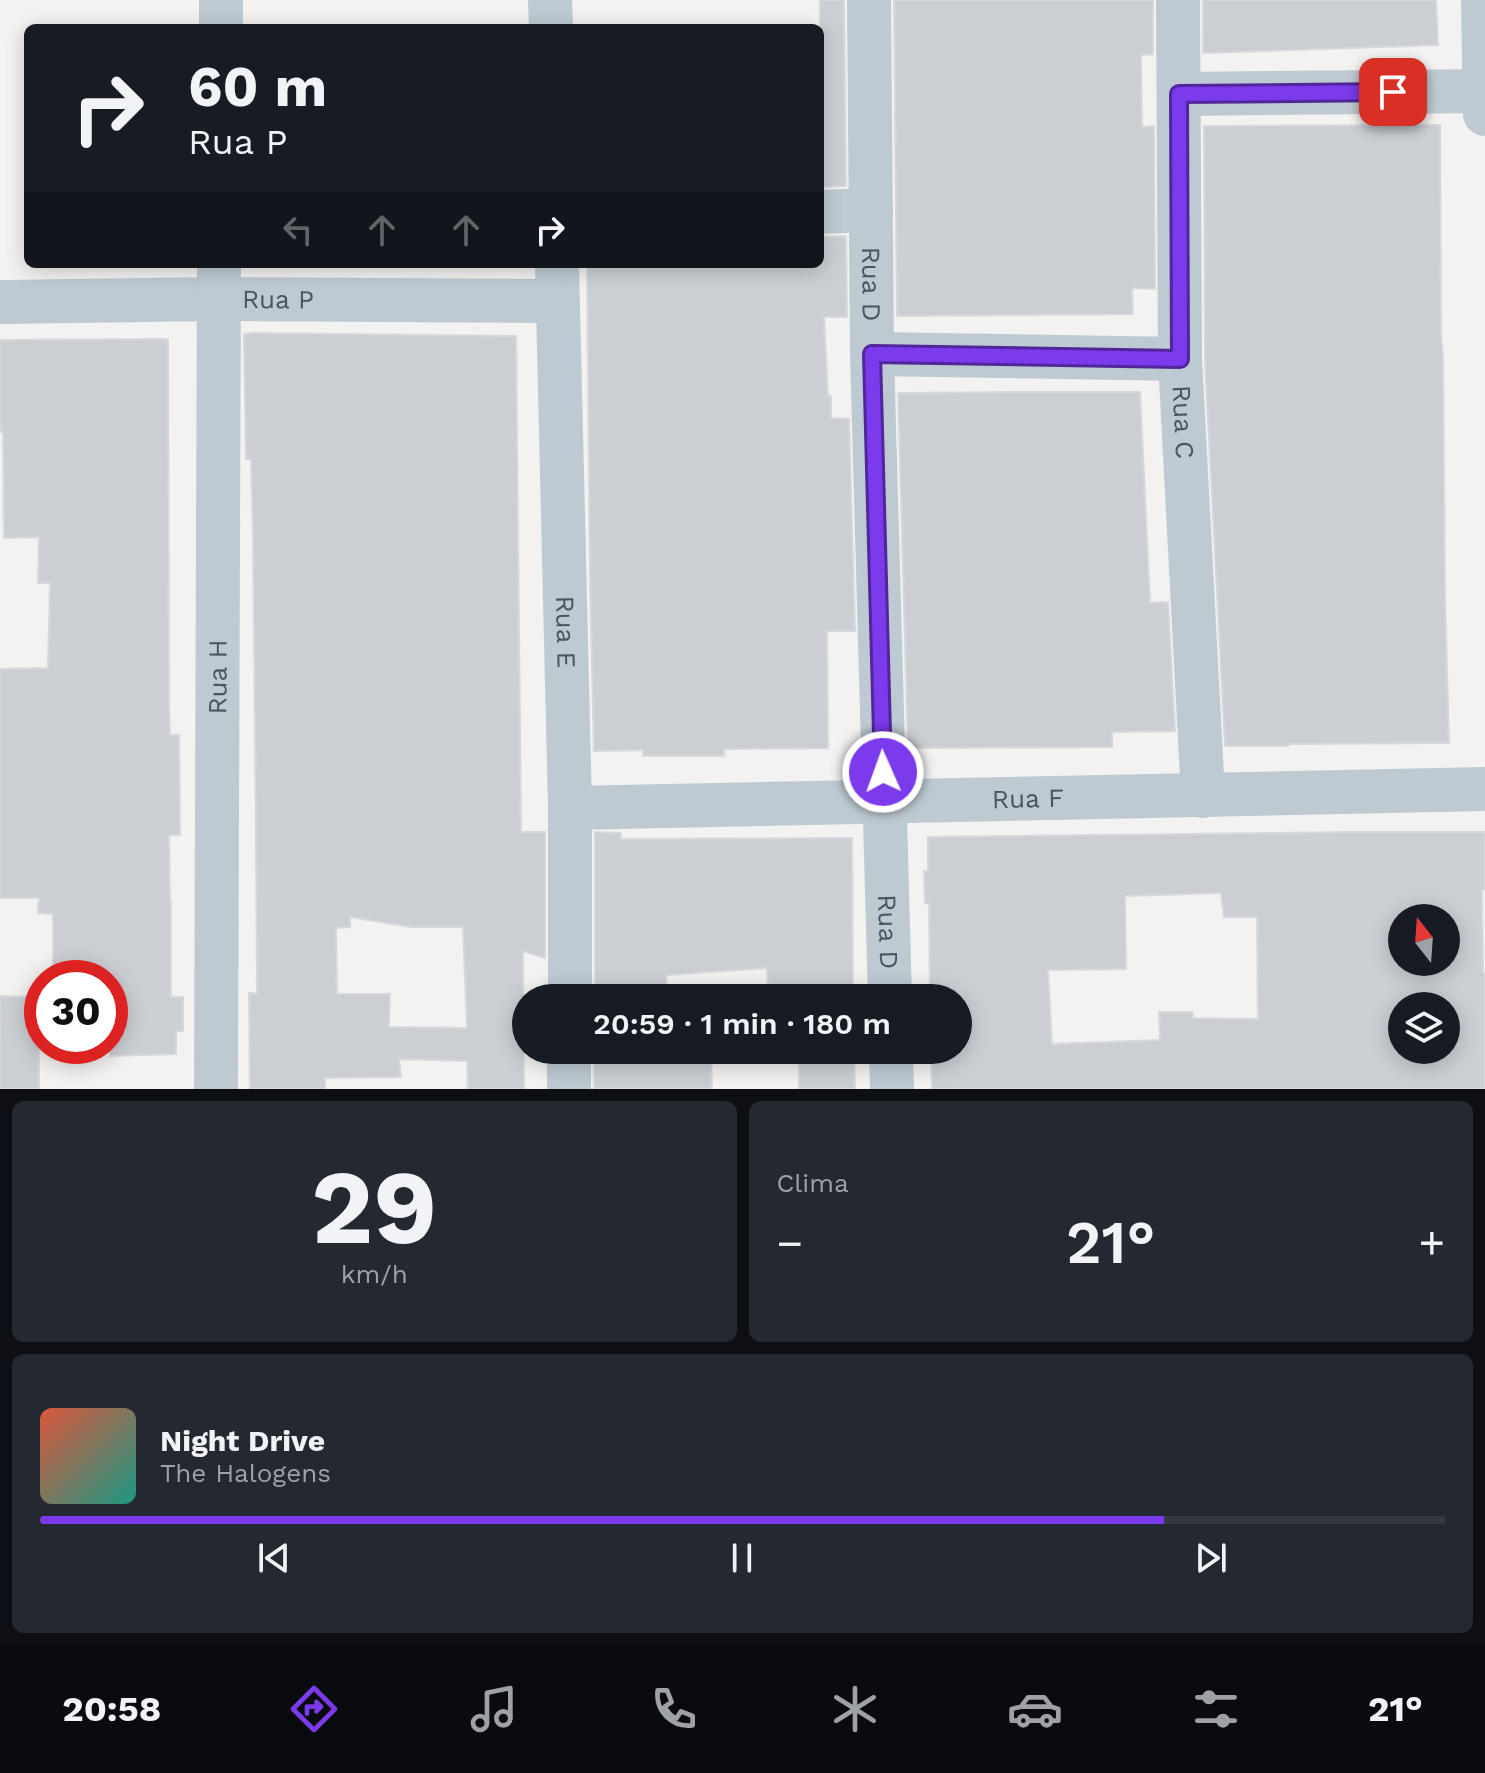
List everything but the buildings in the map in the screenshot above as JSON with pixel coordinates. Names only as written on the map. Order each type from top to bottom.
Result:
[{"type":"street","points":[[221,0],[221,24]]},
{"type":"street","points":[[550,0],[551,24]]},
{"type":"street","name":"Rua D","points":[[869,0],[872,354],[890,984]]},
{"type":"street","name":"Rua C","points":[[1178,0],[1180,359],[1203,796]]},
{"type":"street","points":[[1483,0],[1485,114]]},
{"type":"street","points":[[1179,94],[1485,91]]},
{"type":"street","points":[[824,212],[871,210]]},
{"type":"street","name":"Rua P","points":[[0,302],[219,281],[557,282]]},
{"type":"street","name":"Rua H","points":[[216,1089],[219,281]]},
{"type":"street","name":"Rua E","points":[[557,282],[570,808],[570,984]]},
{"type":"street","points":[[872,354],[1180,359]]},
{"type":"street","name":"Rua F","points":[[570,808],[1485,789]]},
{"type":"street","points":[[569,1064],[569,1089]]},
{"type":"street","points":[[891,1064],[892,1089]]},
{"type":"route","points":[[883,772],[872,354],[1180,359],[1179,94],[1393,92]]}]
